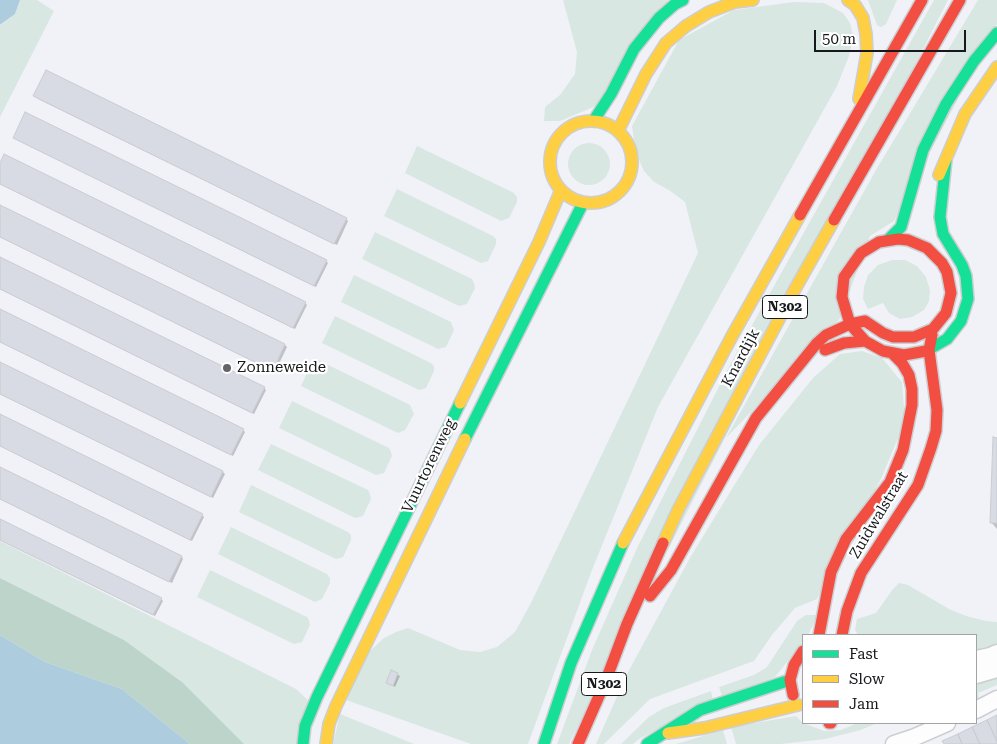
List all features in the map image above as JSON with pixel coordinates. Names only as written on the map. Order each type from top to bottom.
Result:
[{"type":"street","points":[[594,120],[612,94],[634,49],[659,18],[682,0]]},
{"type":"street","points":[[618,131],[646,74],[666,43],[686,26],[709,12],[735,2],[753,0]]},
{"type":"street","points":[[848,0],[855,5],[863,18],[866,34],[866,53],[862,84],[853,122]]},
{"type":"street","name":"N302","points":[[907,29],[916,0]]},
{"type":"street","name":"Knardijk","points":[[544,744],[572,663],[626,538],[732,336],[922,0]]},
{"type":"street","name":"Knardijk","points":[[578,744],[606,680],[627,624],[678,510],[790,298],[960,0]]},
{"type":"street","points":[[888,240],[901,227],[923,150],[946,104],[974,61],[997,33]]},
{"type":"street","points":[[930,197],[965,114],[997,67]]},
{"type":"street","points":[[594,120],[607,124],[618,131],[626,141],[631,153],[632,166],[629,179],[624,187],[610,199],[602,202],[583,203],[571,198],[561,190],[554,182],[549,162],[553,144],[560,132],[583,121],[594,120]]},
{"type":"street","points":[[850,324],[865,321],[893,337],[914,338],[933,329],[946,313],[951,293],[947,272],[935,255],[928,248],[908,240],[888,240],[869,247],[861,253],[851,264],[844,277],[843,307],[850,324],[865,341],[892,353],[915,354],[947,344],[961,321],[968,299],[968,287],[962,265],[943,234],[940,217],[946,160]]},
{"type":"street","name":"Vuurtorenweg","points":[[303,744],[306,726],[317,697],[539,242],[561,190]]},
{"type":"street","name":"Vuurtorenweg","points":[[326,744],[329,724],[336,706],[448,472],[583,203]]},
{"type":"street","points":[[926,234],[935,255]]},
{"type":"street","name":"N302","points":[[627,624],[671,570],[756,418],[817,343],[826,335],[850,324]]},
{"type":"street","name":"Zuidwalstraat","points":[[842,634],[847,612],[861,573],[918,485],[936,431],[937,410],[929,350],[933,329]]},
{"type":"street","name":"N302","points":[[801,364],[822,352],[844,343],[865,341]]},
{"type":"street","name":"Zuidwalstraat","points":[[818,634],[831,572],[846,539],[890,482],[903,450],[912,406],[912,389],[909,375],[892,353]]},
{"type":"street","name":"Zuidwalstraat","points":[[937,410],[945,384]]},
{"type":"street","points":[[659,735],[704,728],[801,708],[792,693],[790,680],[794,664],[802,652]]},
{"type":"street","points":[[977,660],[997,653]]},
{"type":"street","points":[[977,675],[997,669]]},
{"type":"street","points":[[647,744],[700,710],[790,680]]},
{"type":"street","points":[[977,710],[997,700]]},
{"type":"street","points":[[894,744],[945,724]]},
{"type":"shaded area","points":[[20,0],[37,0],[54,11],[0,117],[0,26],[15,14]]},
{"type":"shaded area","points":[[563,0],[668,0],[596,106],[560,121],[544,121],[545,107],[560,95],[575,74],[577,52]]},
{"type":"shaded area","points":[[868,0],[897,0],[886,24],[881,27],[877,25]]},
{"type":"shaded area","points":[[934,0],[948,0],[569,744],[557,744],[592,650],[638,546],[732,361]]},
{"type":"shaded area","points":[[978,0],[997,0],[997,24],[894,221],[870,236],[839,320],[726,438],[876,170]]},
{"type":"shaded area","points":[[794,2],[824,3],[843,13],[850,23],[853,36],[849,56],[837,86],[658,407],[592,570],[528,744],[471,744],[346,700],[370,651],[384,638],[396,632],[408,628],[460,650],[480,652],[497,647],[515,632],[531,603],[698,253],[685,202],[654,182],[644,171],[636,153],[632,126],[679,40],[734,10]]},
{"type":"shaded area","points":[[585,143],[593,143],[604,149],[610,164],[604,179],[593,185],[585,185],[574,179],[568,168],[568,160],[574,149]]},
{"type":"shaded area","points":[[417,146],[514,193],[517,197],[517,202],[509,218],[501,221],[405,173]]},
{"type":"shaded area","points":[[397,189],[493,236],[496,239],[496,244],[488,261],[481,263],[384,216]]},
{"type":"shaded area","points":[[375,232],[472,279],[475,288],[467,304],[459,306],[362,259]]},
{"type":"shaded area","points":[[892,260],[905,260],[917,266],[926,277],[930,290],[929,301],[924,310],[912,317],[900,319],[889,313],[883,303],[868,309],[863,299],[868,275],[878,265]]},
{"type":"shaded area","points":[[354,275],[451,322],[454,330],[446,347],[438,349],[341,302]]},
{"type":"shaded area","points":[[335,316],[431,363],[434,366],[434,371],[426,388],[419,390],[322,343]]},
{"type":"shaded area","points":[[862,351],[882,358],[902,382],[905,421],[882,477],[817,599],[795,608],[772,635],[754,661],[650,699],[604,744],[596,744],[627,674],[691,556],[759,445],[813,378],[840,354]]},
{"type":"shaded area","points":[[314,358],[410,405],[414,414],[405,430],[398,433],[301,386]]},
{"type":"shaded area","points":[[292,401],[389,448],[392,456],[384,473],[376,475],[279,428]]},
{"type":"shaded area","points":[[271,444],[368,490],[371,499],[363,516],[355,518],[258,470]]},
{"type":"shaded area","points":[[251,485],[348,532],[351,535],[351,540],[343,557],[336,559],[239,512]]},
{"type":"shaded area","points":[[231,527],[327,574],[330,578],[330,583],[322,599],[315,602],[218,554]]},
{"type":"shaded area","points":[[0,541],[296,689],[308,700],[297,744],[244,744],[182,682],[124,640],[0,578]]},
{"type":"shaded area","points":[[210,570],[307,617],[310,625],[302,642],[294,644],[197,597]]},
{"type":"shaded area","points":[[899,583],[908,585],[949,609],[966,616],[997,622],[997,645],[977,653],[977,634],[857,634],[855,630],[857,619],[876,613]]},
{"type":"shaded area","points":[[806,615],[818,615],[808,634],[802,634],[802,643],[775,677],[722,696],[719,687],[754,675],[767,667],[797,621]]},
{"type":"shaded area","points":[[997,674],[997,685],[978,693],[979,701],[977,702],[977,681]]},
{"type":"shaded area","points":[[711,691],[713,700],[633,744],[621,744],[649,717],[664,708]]},
{"type":"shaded area","points":[[340,714],[414,744],[333,744]]},
{"type":"shaded area","points":[[796,716],[802,724],[824,731],[841,730],[855,724],[875,724],[861,730],[825,739],[781,744],[736,744],[731,727]]},
{"type":"shaded area","points":[[723,730],[727,744],[676,744]]},
{"type":"green space","points":[[0,578],[124,640],[182,682],[244,744],[190,744],[122,689],[45,662],[0,635]]},
{"type":"water","points":[[0,0],[20,0],[15,14],[0,25]]},
{"type":"water","points":[[0,635],[45,662],[122,689],[190,744],[0,744]]},
{"type":"building","points":[[46,70],[347,218],[334,244],[33,96]]},
{"type":"building","points":[[25,112],[327,260],[314,286],[13,138]]},
{"type":"building","points":[[4,154],[306,302],[293,328],[0,184],[0,163]]},
{"type":"building","points":[[0,205],[285,344],[273,371],[0,237]]},
{"type":"building","points":[[0,257],[265,387],[252,413],[0,289]]},
{"type":"building","points":[[0,309],[244,429],[231,455],[0,342]]},
{"type":"building","points":[[0,362],[223,471],[211,497],[0,394]]},
{"type":"building","points":[[0,414],[203,514],[190,540],[0,446]]},
{"type":"building","points":[[993,437],[997,438],[997,523],[990,523]]},
{"type":"building","points":[[0,467],[182,556],[169,582],[0,499]]},
{"type":"building","points":[[0,519],[162,598],[153,615],[0,540]]},
{"type":"building","points":[[391,670],[398,673],[393,686],[386,683]]},
{"type":"building","points":[[997,715],[997,741],[987,720]]},
{"type":"building","points":[[987,720],[997,744],[980,744],[972,727]]},
{"type":"building","points":[[972,727],[980,744],[962,744],[958,734]]},
{"type":"building","points":[[958,734],[962,744],[944,744],[942,741]]},
{"type":"traffic: fast","points":[[594,120],[611,94],[634,49],[659,18],[675,4],[683,0]]},
{"type":"traffic: fast","points":[[888,240],[901,227],[923,150],[946,104],[974,61],[997,33]]},
{"type":"traffic: fast","points":[[926,351],[947,339],[961,321],[968,299],[966,276],[962,265],[943,234],[940,217],[946,160]]},
{"type":"traffic: fast","points":[[465,439],[583,203]]},
{"type":"traffic: fast","points":[[303,744],[305,726],[317,697],[460,403]]},
{"type":"traffic: fast","points":[[544,744],[571,663],[623,543]]},
{"type":"traffic: fast","points":[[647,744],[700,710],[790,680]]},
{"type":"traffic: slow","points":[[618,131],[646,74],[666,43],[686,26],[709,12],[735,2],[753,0]]},
{"type":"traffic: slow","points":[[848,0],[855,5],[863,18],[866,34],[867,53],[859,99]]},
{"type":"traffic: slow","points":[[939,175],[965,114],[997,67]]},
{"type":"traffic: slow","points":[[583,121],[599,121],[614,128],[625,139],[632,154],[632,162],[629,178],[620,191],[599,203],[583,203],[568,196],[557,185],[550,170],[550,154],[557,139],[568,128],[583,121]]},
{"type":"traffic: slow","points":[[460,403],[539,242],[561,190]]},
{"type":"traffic: slow","points":[[623,543],[732,336],[800,215]]},
{"type":"traffic: slow","points":[[663,543],[678,510],[795,289],[834,220]]},
{"type":"traffic: slow","points":[[326,744],[329,724],[336,706],[465,439]]},
{"type":"traffic: slow","points":[[668,733],[704,728],[798,705]]},
{"type":"traffic: jam","points":[[800,215],[922,0]]},
{"type":"traffic: jam","points":[[834,220],[960,0]]},
{"type":"traffic: jam","points":[[850,324],[865,321],[893,337],[914,337],[933,329],[946,313],[951,293],[947,272],[942,263],[927,248],[908,240],[898,239],[879,242],[861,253],[844,277],[842,297],[850,324],[865,341],[883,351],[904,355],[926,351]]},
{"type":"traffic: jam","points":[[650,596],[671,570],[756,418],[817,343],[826,335],[850,324]]},
{"type":"traffic: jam","points":[[842,634],[847,611],[861,573],[918,485],[931,448],[936,431],[937,410],[929,350],[932,335]]},
{"type":"traffic: jam","points":[[825,350],[844,343],[865,341]]},
{"type":"traffic: jam","points":[[819,634],[831,572],[846,539],[890,482],[903,450],[912,405],[912,389],[909,375],[902,363],[892,353]]},
{"type":"traffic: jam","points":[[578,744],[606,680],[627,624],[663,543]]},
{"type":"traffic: jam","points":[[793,695],[790,680],[794,665],[802,653]]},
{"type":"place","name":"Zonneweide","points":[[227,368]]}]
